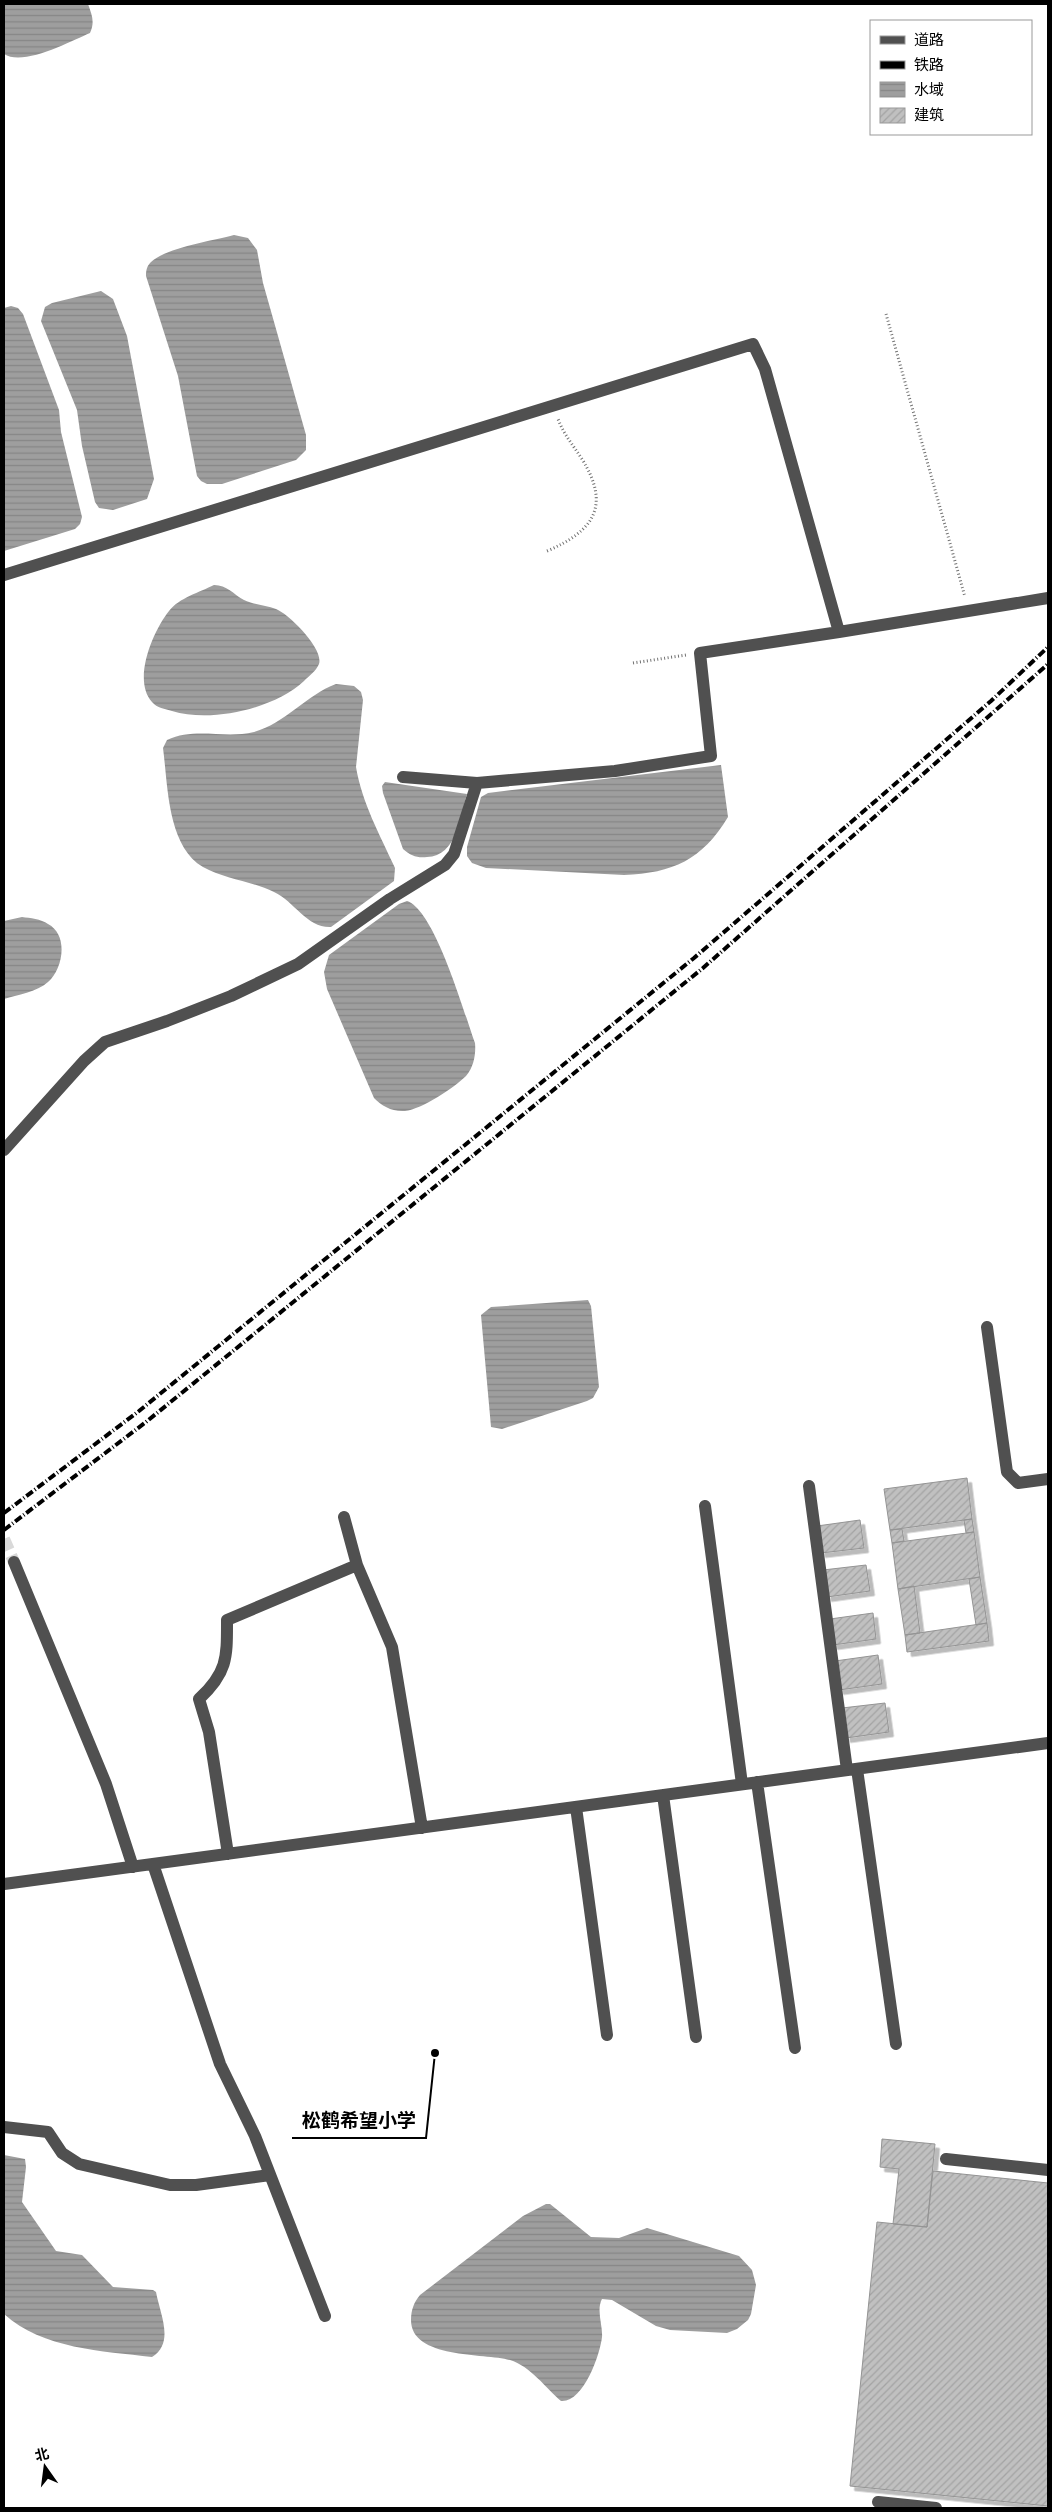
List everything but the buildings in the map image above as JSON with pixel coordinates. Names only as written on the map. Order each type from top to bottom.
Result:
[{"type":"street","points":[[4,575],[753,344],[764,369],[840,632]]},
{"type":"street","points":[[403,777],[477,783],[614,771],[711,756],[700,653],[1048,598]]},
{"type":"street","points":[[4,1150],[84,1061],[105,1042],[167,1022],[231,996],[298,964],[390,899],[445,865],[454,854],[477,783]]},
{"type":"street","points":[[987,1327],[1007,1472],[1018,1483],[1048,1479]]},
{"type":"street","points":[[809,1486],[896,2044]]},
{"type":"street","points":[[705,1506],[742,1784]]},
{"type":"street","points":[[344,1517],[357,1565],[392,1647],[422,1828]]},
{"type":"street","points":[[14,1562],[106,1784],[133,1867]]},
{"type":"street","points":[[228,1854],[209,1732],[199,1699],[210,1689],[223,1671],[227,1650],[227,1620],[357,1565]]},
{"type":"street","points":[[4,1884],[1048,1743]]},
{"type":"street","points":[[757,1782],[795,2048]]},
{"type":"street","points":[[663,1795],[696,2037]]},
{"type":"street","points":[[576,1807],[607,2035]]},
{"type":"street","points":[[153,1864],[220,2064],[255,2136],[325,2316]]},
{"type":"street","points":[[4,2127],[48,2132],[62,2153],[80,2164],[170,2185],[196,2185],[270,2175]]},
{"type":"street","points":[[946,2159],[1048,2170]]},
{"type":"street","points":[[878,2502],[936,2508]]},
{"type":"path","points":[[886,314],[969,610]]},
{"type":"path","points":[[547,551],[569,542],[582,533],[590,522],[596,501],[588,471],[564,434],[554,406]]},
{"type":"path","points":[[633,663],[700,653]]},
{"type":"water","points":[[4,4],[88,4],[92,18],[92,29],[90,33],[59,47],[35,55],[12,57],[4,54]]},
{"type":"water","points":[[234,235],[248,238],[257,250],[263,283],[306,435],[306,450],[296,460],[222,484],[207,484],[197,476],[178,376],[146,272],[151,262],[168,252]]},
{"type":"water","points":[[101,291],[113,299],[127,336],[154,479],[147,499],[113,510],[99,508],[95,502],[82,446],[77,410],[41,321],[45,307],[52,303]]},
{"type":"water","points":[[11,306],[18,308],[23,314],[59,410],[61,432],[82,517],[80,524],[75,529],[4,551],[4,308]]},
{"type":"water","points":[[214,585],[226,588],[248,602],[282,612],[311,641],[319,658],[319,664],[304,681],[291,691],[259,706],[241,711],[205,715],[188,714],[159,707],[152,702],[146,693],[144,681],[144,669],[151,643],[173,606]]},
{"type":"water","points":[[336,684],[354,686],[361,692],[363,700],[356,767],[367,806],[395,868],[394,881],[331,927],[323,926],[308,919],[274,892],[211,871],[191,857],[182,845],[171,814],[163,748],[167,740],[188,734],[243,734],[265,728],[286,716],[315,695]]},
{"type":"water","points":[[721,765],[728,817],[708,844],[697,854],[672,867],[641,874],[624,875],[486,868],[472,863],[467,856],[467,847],[481,797],[488,793]]},
{"type":"water","points":[[385,782],[467,794],[456,834],[445,850],[437,855],[420,857],[411,855],[403,849],[383,793],[382,786]]},
{"type":"water","points":[[407,901],[418,908],[438,942],[464,1009],[475,1043],[475,1051],[471,1068],[461,1081],[429,1102],[405,1111],[396,1111],[380,1104],[374,1098],[327,989],[324,972],[329,955],[399,904]]},
{"type":"water","points":[[22,917],[42,921],[55,929],[59,936],[62,952],[57,969],[48,982],[33,991],[4,999],[4,921]]},
{"type":"water","points":[[588,1300],[591,1306],[599,1387],[593,1398],[502,1429],[491,1427],[481,1315],[491,1307]]},
{"type":"water","points":[[4,2155],[25,2159],[26,2167],[22,2202],[56,2251],[82,2255],[113,2287],[153,2290],[156,2292],[163,2319],[164,2336],[163,2344],[159,2351],[152,2357],[93,2350],[55,2341],[37,2335],[20,2326],[4,2314]]},
{"type":"water","points":[[546,2204],[550,2204],[591,2237],[619,2238],[647,2228],[739,2256],[752,2270],[756,2285],[751,2314],[748,2320],[737,2329],[727,2333],[670,2330],[656,2326],[612,2300],[602,2299],[600,2313],[602,2337],[594,2366],[583,2386],[576,2394],[569,2400],[561,2401],[531,2372],[510,2360],[451,2352],[435,2348],[423,2342],[414,2333],[411,2320],[413,2306],[420,2295],[523,2216]]},
{"type":"tunnel","points":[[4,1539],[14,1562]]},
{"type":"railway","points":[[4,1513],[139,1411],[694,958],[991,701],[1048,647]]},
{"type":"railway","points":[[4,1530],[146,1422],[703,968],[1048,664]]},
{"type":"place","name":"松鹤希望小学","points":[[435,2053]]}]
